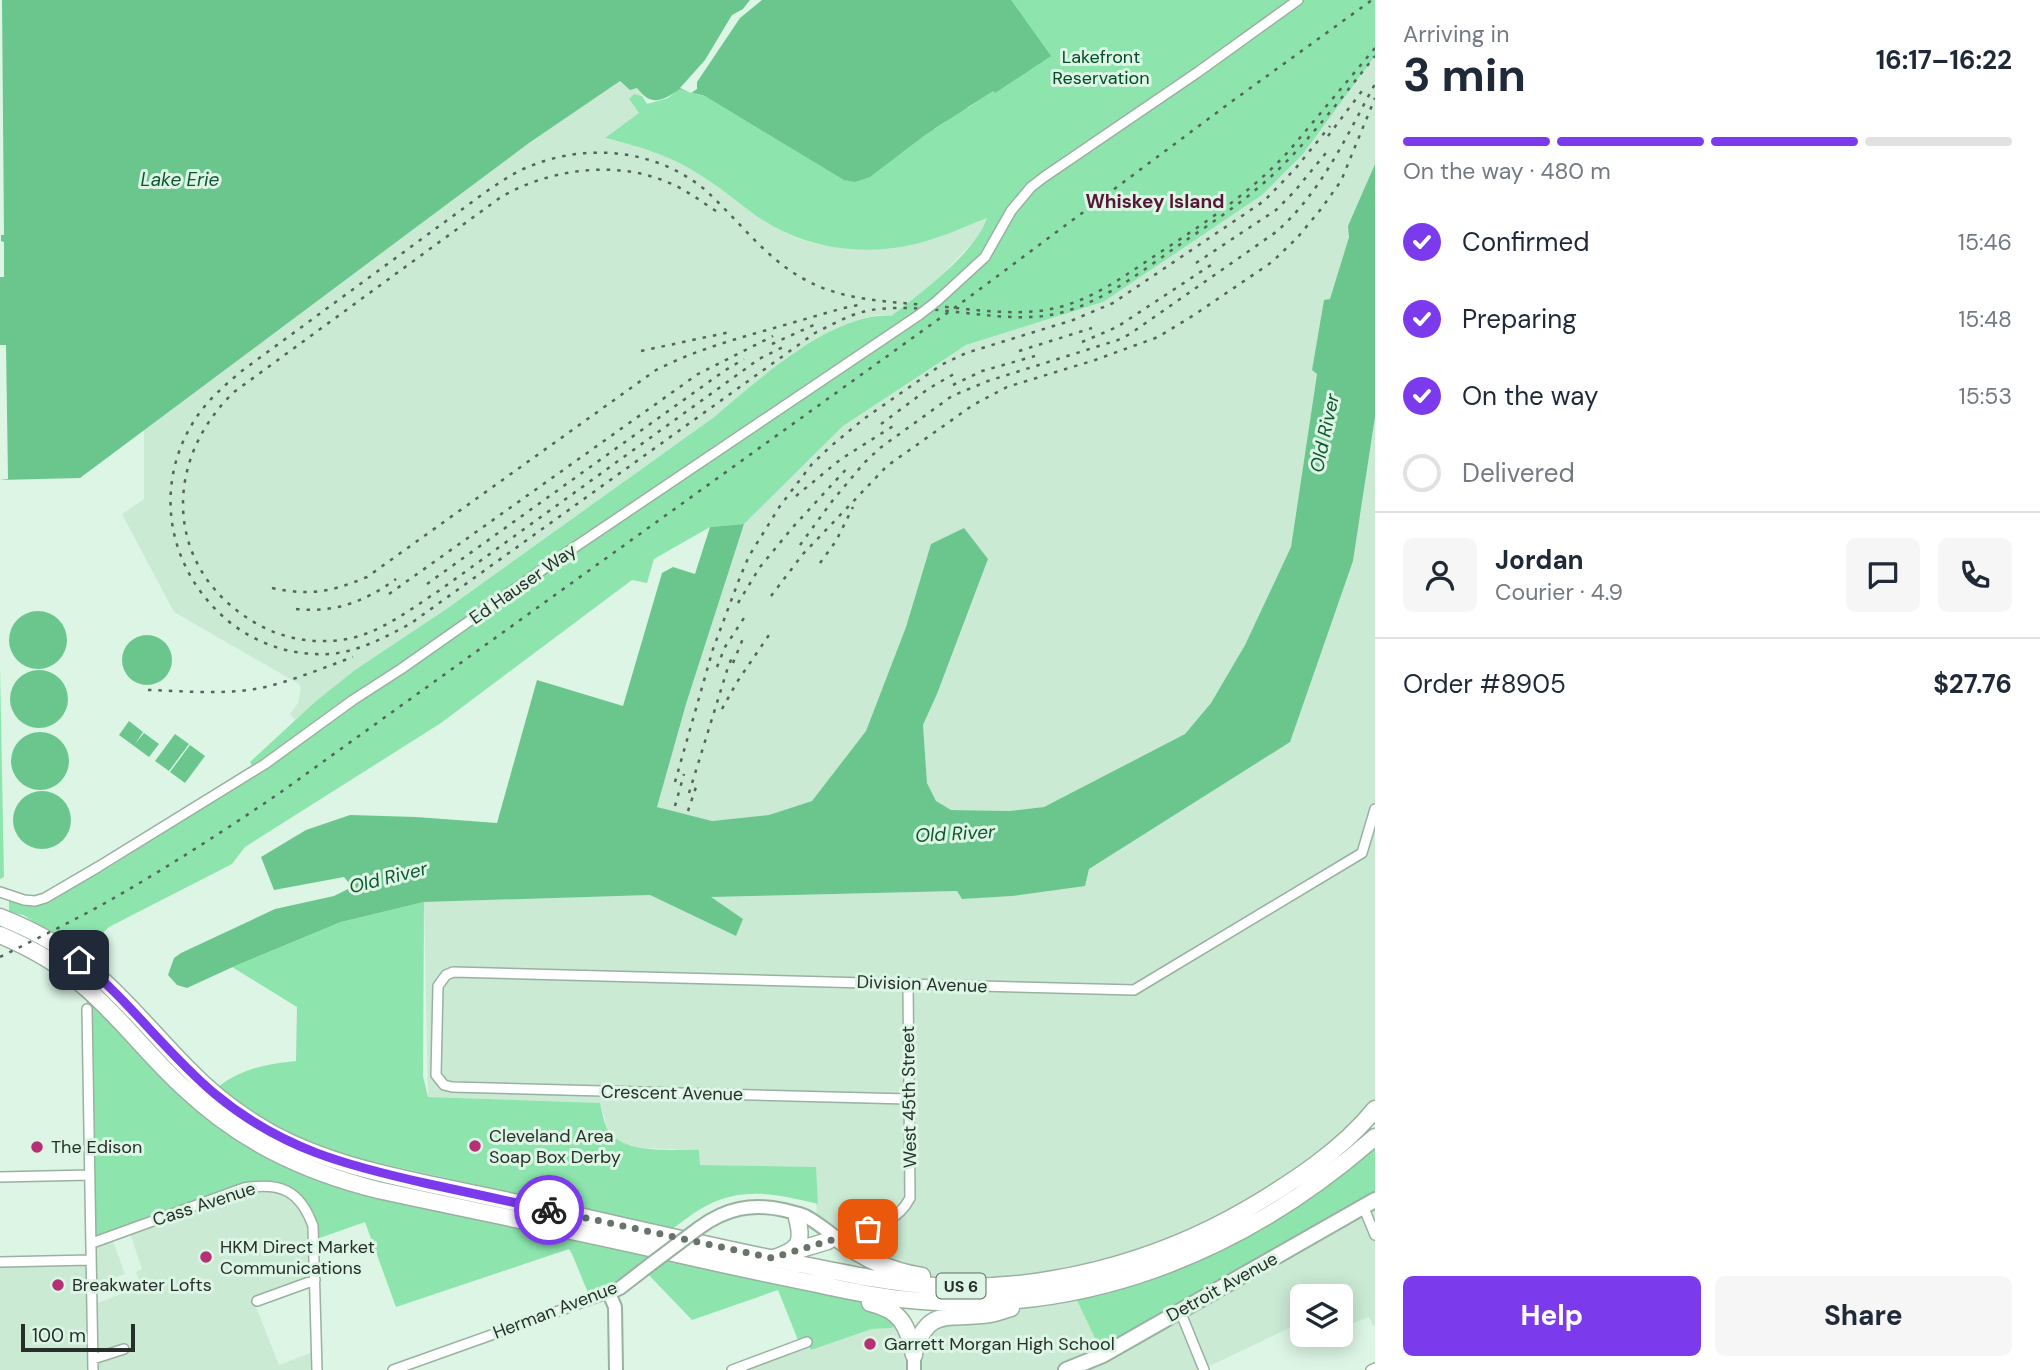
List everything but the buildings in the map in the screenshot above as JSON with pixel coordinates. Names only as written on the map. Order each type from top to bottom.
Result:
[{"type":"highway","name":"US 6","points":[[0,917],[43,937],[79,960],[110,987],[216,1095],[261,1126],[323,1157],[375,1172],[892,1282],[932,1286],[1016,1284],[1097,1270],[1150,1254],[1207,1230],[1261,1201],[1318,1161],[1371,1115]]},
{"type":"highway","name":"US 6","points":[[0,935],[34,951],[79,982],[103,1003],[201,1104],[235,1130],[286,1159],[351,1184],[870,1295],[953,1303],[988,1303],[1050,1296],[1104,1286],[1133,1277],[1212,1247],[1261,1220],[1308,1190],[1375,1137]]},
{"type":"highway","points":[[790,1214],[800,1236],[791,1252]]},
{"type":"highway","points":[[772,1258],[833,1240],[861,1256],[912,1275],[986,1278],[1029,1274],[1150,1254]]},
{"type":"highway","points":[[746,1270],[814,1292],[887,1308],[901,1318],[906,1327],[914,1362]]},
{"type":"highway","points":[[914,1362],[921,1334],[938,1319],[990,1314],[1050,1296]]},
{"type":"main road","name":"Detroit Avenue","points":[[1066,1370],[1098,1358],[1369,1203]]},
{"type":"street","name":"Ed Hauser Way","points":[[0,892],[23,900],[45,898],[265,764],[558,559],[919,315],[985,257],[1011,211],[1031,187],[1298,0]]},
{"type":"street","name":"Division Avenue","points":[[438,1079],[438,986],[446,975],[453,972],[1134,990],[1362,853],[1374,812]]},
{"type":"street","name":"West 45th Street","points":[[833,1240],[885,1223],[900,1212],[908,1201],[911,1184],[908,983]]},
{"type":"street","points":[[87,1009],[93,1370]]},
{"type":"street","name":"Crescent Avenue","points":[[438,1079],[444,1085],[452,1087],[908,1099]]},
{"type":"street","points":[[0,1177],[90,1175]]},
{"type":"street","name":"Cass Avenue","points":[[92,1243],[244,1188],[263,1185],[283,1189],[300,1199],[309,1212],[313,1226],[315,1280]]},
{"type":"street","points":[[1369,1203],[1375,1235]]},
{"type":"street","name":"Herman Avenue","points":[[393,1370],[609,1293],[699,1228],[720,1215],[741,1208],[766,1207],[807,1217],[833,1240]]},
{"type":"street","points":[[0,1262],[91,1260]]},
{"type":"street","points":[[257,1301],[315,1280],[317,1370]]},
{"type":"street","points":[[609,1293],[615,1307],[616,1370]]},
{"type":"street","points":[[1180,1311],[1204,1370]]},
{"type":"street","points":[[732,1370],[807,1342]]},
{"type":"street","points":[[93,1359],[124,1349]]},
{"type":"shaded area","points":[[1375,56],[1375,163],[1349,226],[1349,237],[1330,300],[1324,300],[1312,370],[1317,373],[1291,547],[1245,645],[1211,703],[1185,734],[1044,807],[1009,811],[950,810],[936,801],[927,783],[923,725],[988,559],[931,544],[906,627],[866,731],[812,801],[769,815],[711,821],[656,807],[744,524],[843,426],[966,345],[1103,302],[1303,154]]},
{"type":"shaded area","points":[[620,80],[637,88],[642,95],[629,99],[639,113],[606,139],[654,150],[689,168],[757,216],[794,237],[817,244],[853,249],[904,246],[935,238],[988,217],[980,235],[932,285],[891,316],[878,315],[854,321],[813,342],[755,383],[714,418],[445,610],[355,670],[295,720],[290,714],[298,703],[301,690],[299,684],[174,612],[122,514],[144,499],[144,430],[529,143]]},
{"type":"shaded area","points":[[1375,417],[1375,1109],[1307,1169],[1150,1254],[1000,1277],[921,1276],[912,1274],[817,1223],[815,1167],[700,1165],[699,1150],[642,1148],[622,1143],[609,1133],[600,1103],[428,1097],[424,902],[650,895],[736,936],[710,897],[957,891],[962,899],[1012,896],[1089,869],[1124,847],[1327,633],[1353,561]]},
{"type":"shaded area","points":[[274,1186],[308,1212],[315,1280],[254,1302],[279,1365],[316,1351],[317,1370],[0,1370],[0,1262],[91,1260],[92,1243],[111,1236],[125,1274],[92,1286],[93,1305],[141,1286],[136,1272],[142,1269],[129,1230],[244,1188]]},
{"type":"shaded area","points":[[1375,1200],[1373,1326],[1369,1317],[1353,1323],[1353,1284],[1290,1284],[1290,1328],[1201,1370],[732,1370],[807,1342],[811,1350],[872,1329],[892,1328],[900,1318],[908,1332],[1073,1292],[1103,1355]]},
{"type":"green space","name":"Lakefront Reservation","points":[[840,0],[935,129],[947,121],[859,0],[888,0],[968,108],[992,90],[986,0],[1375,0],[1375,56],[1303,154],[1262,195],[1103,302],[966,345],[843,426],[744,524],[710,527],[654,559],[647,583],[632,580],[441,723],[245,847],[232,864],[109,927],[83,952],[23,915],[9,912],[9,900],[31,905],[52,900],[116,863],[217,798],[212,790],[252,765],[250,762],[315,702],[355,670],[445,610],[713,418],[796,352],[844,325],[868,318],[891,316],[931,284],[971,245],[987,218],[923,242],[885,249],[846,249],[808,241],[773,226],[683,165],[646,149],[605,138],[639,113],[629,99],[634,94],[642,96],[647,104],[668,98],[731,44],[697,94],[904,151],[915,142],[814,4]]},
{"type":"green space","points":[[0,667],[4,877],[0,879]]},
{"type":"green space","name":"Cleveland Area Soap Box Derby","points":[[424,902],[423,1076],[428,1097],[600,1103],[608,1130],[625,1144],[650,1149],[699,1150],[700,1165],[816,1167],[818,1204],[774,1195],[732,1196],[704,1207],[672,1229],[339,1154],[280,1129],[218,1087],[237,1075],[256,1068],[296,1061],[297,1007],[232,967],[341,922]]},
{"type":"green space","points":[[86,988],[179,1084],[286,1159],[814,1292],[875,1304],[900,1318],[892,1328],[872,1329],[811,1350],[807,1342],[800,1345],[778,1290],[692,1320],[644,1270],[591,1300],[569,1249],[396,1307],[365,1222],[314,1240],[300,1199],[263,1185],[92,1243]]},
{"type":"green space","points":[[1375,1137],[1375,1200],[1103,1355],[1073,1292],[1212,1246]]},
{"type":"water","name":"Lake Erie","points":[[0,0],[1011,0],[1051,56],[925,135],[870,177],[855,182],[844,180],[705,96],[680,89],[663,99],[653,100],[637,88],[630,90],[620,81],[529,143],[80,478],[0,480]]},
{"type":"water","name":"Old River","points":[[1375,164],[1375,417],[1353,561],[1290,742],[1089,869],[1085,886],[1012,896],[962,899],[957,891],[711,897],[743,919],[736,936],[650,895],[424,902],[341,922],[187,988],[177,985],[168,975],[174,958],[181,953],[275,909],[334,896],[348,889],[348,882],[344,877],[274,890],[261,857],[306,830],[350,815],[497,823],[537,680],[623,706],[662,573],[673,567],[695,574],[710,527],[744,524],[686,704],[657,807],[712,821],[769,815],[812,801],[866,731],[906,627],[931,544],[964,528],[988,559],[923,725],[927,783],[936,801],[951,810],[1009,811],[1044,807],[1185,734],[1211,703],[1245,645],[1291,547],[1317,374],[1312,370],[1324,300],[1330,299],[1349,237],[1348,226]]},
{"type":"water","points":[[38,611],[49,613],[62,624],[67,640],[65,651],[54,664],[38,669],[27,667],[14,656],[9,640],[11,629],[22,616]]},
{"type":"water","points":[[147,635],[164,643],[172,660],[164,677],[147,685],[130,677],[122,660],[130,643]]},
{"type":"water","points":[[39,670],[50,672],[63,683],[68,699],[66,710],[55,723],[39,728],[28,726],[15,715],[10,699],[12,688],[23,675]]},
{"type":"water","points":[[129,721],[143,732],[135,744],[144,733],[159,744],[149,757],[119,735]]},
{"type":"water","points":[[40,732],[51,734],[64,745],[69,761],[67,772],[56,785],[40,790],[29,788],[16,777],[11,761],[13,750],[24,737]]},
{"type":"water","points":[[175,734],[189,744],[169,771],[155,761]]},
{"type":"water","points":[[190,745],[205,756],[185,783],[170,772]]},
{"type":"water","points":[[42,791],[53,793],[66,804],[71,820],[69,831],[58,844],[42,849],[31,847],[18,836],[13,820],[15,809],[26,796]]},
{"type":"pier","points":[[0,0],[4,235],[1,235],[1,241],[4,242],[4,277],[0,277]]},
{"type":"pier","points":[[750,0],[762,0],[740,18],[697,82],[697,89],[691,93],[680,88],[705,60],[732,15],[743,9]]},
{"type":"pier","points":[[0,345],[6,345],[8,479],[0,480]]},
{"type":"railway","points":[[0,957],[135,885],[281,792],[968,298],[1372,0]]},
{"type":"railway","points":[[1375,48],[1288,152],[1243,194],[1106,288],[1077,301],[1046,310],[986,311],[877,300],[831,291],[802,278],[775,259],[704,189],[685,176],[644,158],[622,154],[577,154],[527,167],[487,191],[243,370],[208,403],[183,442],[174,470],[171,498],[173,526],[180,554],[193,580],[210,603],[243,632],[267,644],[304,653],[331,654],[372,643],[410,624],[815,333],[838,322],[870,310],[898,308],[1013,317],[1053,315],[1093,301],[1112,291],[1262,185],[1309,137],[1375,56]]},
{"type":"railway","points":[[800,545],[864,463],[880,448],[952,396],[988,381],[1130,334],[1276,232],[1307,200],[1320,181],[1375,84]]},
{"type":"railway","points":[[1328,136],[1362,91]]},
{"type":"railway","points":[[771,596],[803,554],[887,466],[973,405],[1007,387],[1158,337],[1272,262],[1297,238],[1341,181],[1375,98]]},
{"type":"railway","points":[[675,782],[713,649],[749,556],[780,506],[812,464],[865,418],[941,365],[966,353],[1073,320],[1113,303],[1264,201],[1295,169],[1330,126]]},
{"type":"railway","points":[[1196,263],[1276,210],[1330,148]]},
{"type":"railway","points":[[716,211],[680,188],[653,177],[609,170],[586,170],[542,179],[501,197],[234,392],[210,420],[193,451],[185,483],[184,516],[190,547],[205,577],[228,603],[259,625],[292,638],[340,640],[376,630],[440,590],[759,359],[785,346]]},
{"type":"railway","points":[[1082,342],[1117,327],[1214,263]]},
{"type":"railway","points":[[272,588],[298,592],[320,591],[367,577],[656,370],[732,340],[860,305]]},
{"type":"railway","points":[[772,344],[816,324]]},
{"type":"railway","points":[[1019,351],[1092,328]]},
{"type":"railway","points":[[641,351],[730,332]]},
{"type":"railway","points":[[389,594],[698,374],[773,336]]},
{"type":"railway","points":[[953,385],[982,371],[1035,356]]},
{"type":"railway","points":[[427,584],[744,359]]},
{"type":"railway","points":[[881,424],[928,389],[959,371]]},
{"type":"railway","points":[[796,496],[841,459],[898,423]]},
{"type":"railway","points":[[738,603],[760,567],[850,465]]},
{"type":"railway","points":[[820,563],[836,541],[853,507]]},
{"type":"railway","points":[[296,609],[324,609],[349,604],[361,600],[396,579]]},
{"type":"railway","points":[[717,667],[725,647],[744,618]]},
{"type":"railway","points":[[722,709],[769,635]]},
{"type":"railway","points":[[733,663],[744,636]]},
{"type":"railway","points":[[689,793],[734,653]]},
{"type":"railway","points":[[148,690],[219,692],[261,688],[353,657]]},
{"type":"railway","points":[[675,806],[684,774]]},
{"type":"railway","points":[[688,811],[697,784]]},
{"type":"way so far","points":[[549,1210],[772,1258],[868,1229]]},
{"type":"place","name":"Cleveland Area Soap Box Derby","points":[[475,1146]]},
{"type":"place","name":"The Edison","points":[[37,1147]]},
{"type":"place","name":"HKM Direct Market Communications","points":[[206,1257]]},
{"type":"place","name":"Breakwater Lofts","points":[[58,1285]]},
{"type":"place","name":"Garrett Morgan High School","points":[[870,1344]]},
{"type":"district","name":"Whiskey Island","points":[[1155,201]]},
{"type":"route","points":[[79,960],[100,977],[216,1095],[272,1133],[323,1157],[349,1165],[549,1210]]}]
